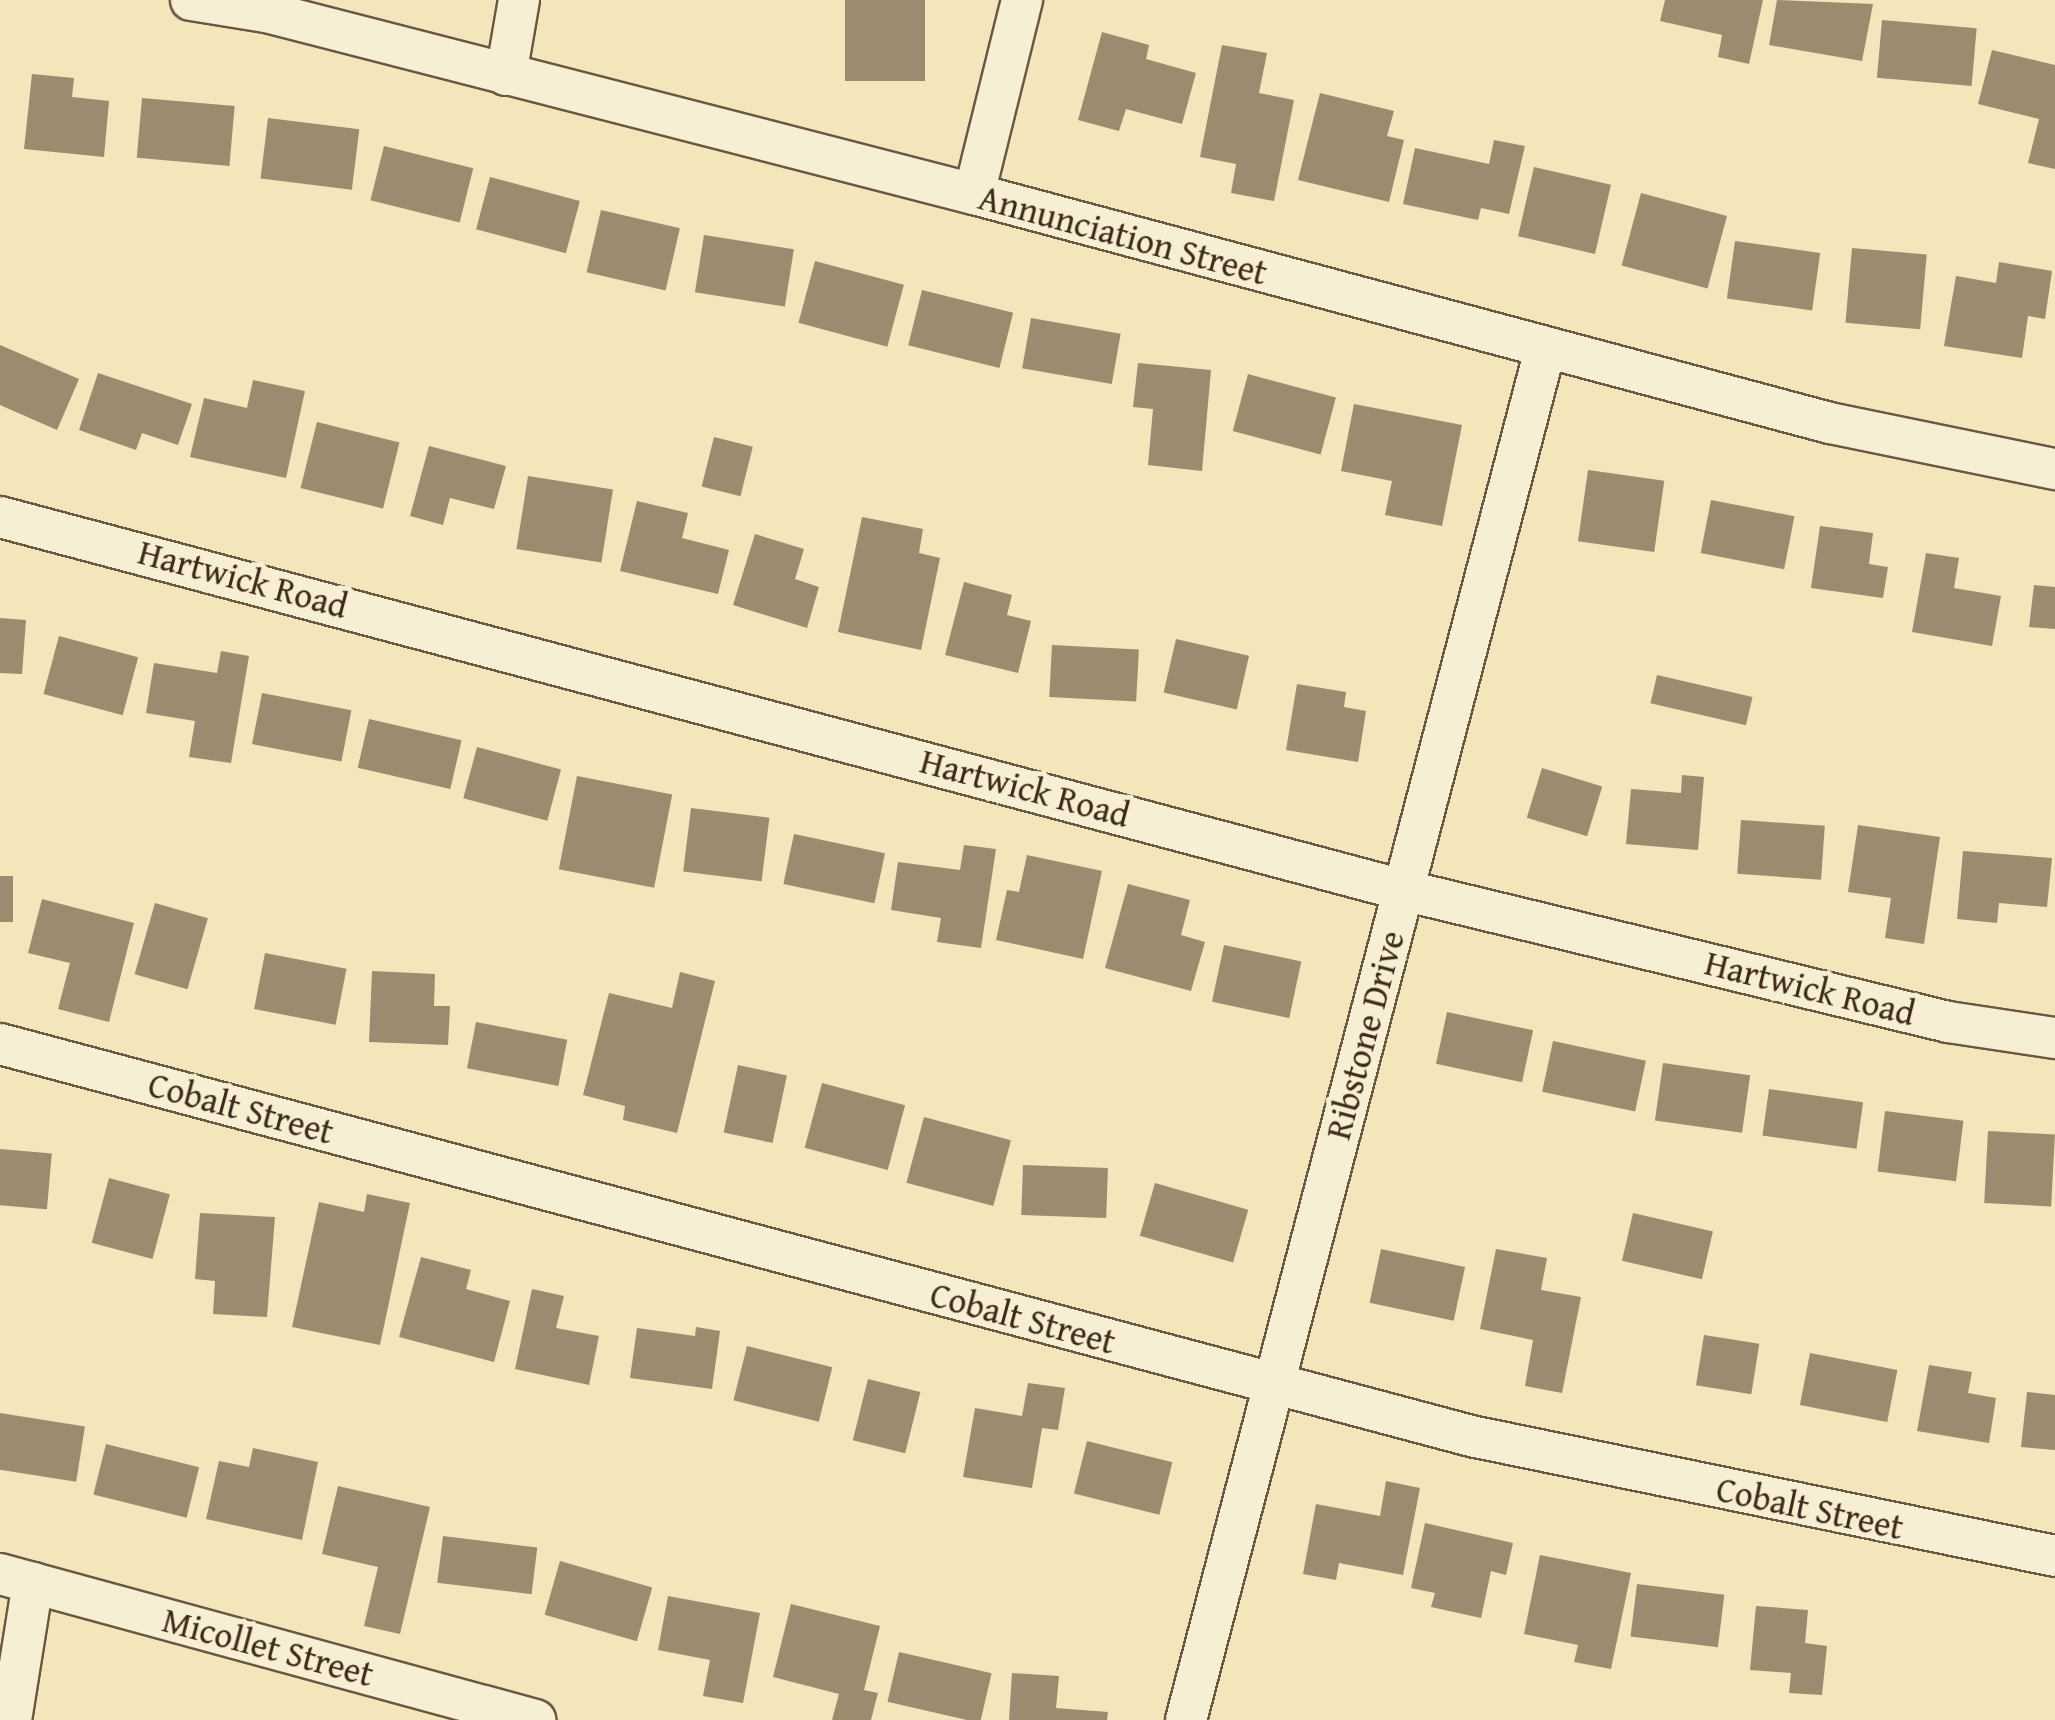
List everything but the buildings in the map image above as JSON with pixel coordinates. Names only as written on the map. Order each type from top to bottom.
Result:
[{"type":"street","name":"Annunciation Street","points":[[191,0],[506,74],[974,194],[1544,350],[1830,423],[2055,469]]},
{"type":"street","points":[[506,74],[518,0]]},
{"type":"street","points":[[974,194],[1022,0]]},
{"type":"street","name":"Ribstone Drive","points":[[1186,1720],[1544,350]]},
{"type":"street","name":"Hartwick Road","points":[[0,517],[1403,890],[1948,1022],[2055,1038]]},
{"type":"street","name":"Cobalt Street","points":[[0,1044],[1471,1436],[2055,1556]]},
{"type":"street","points":[[11,1720],[16,1579]]},
{"type":"street","name":"Micollet Street","points":[[16,1579],[535,1720]]}]
